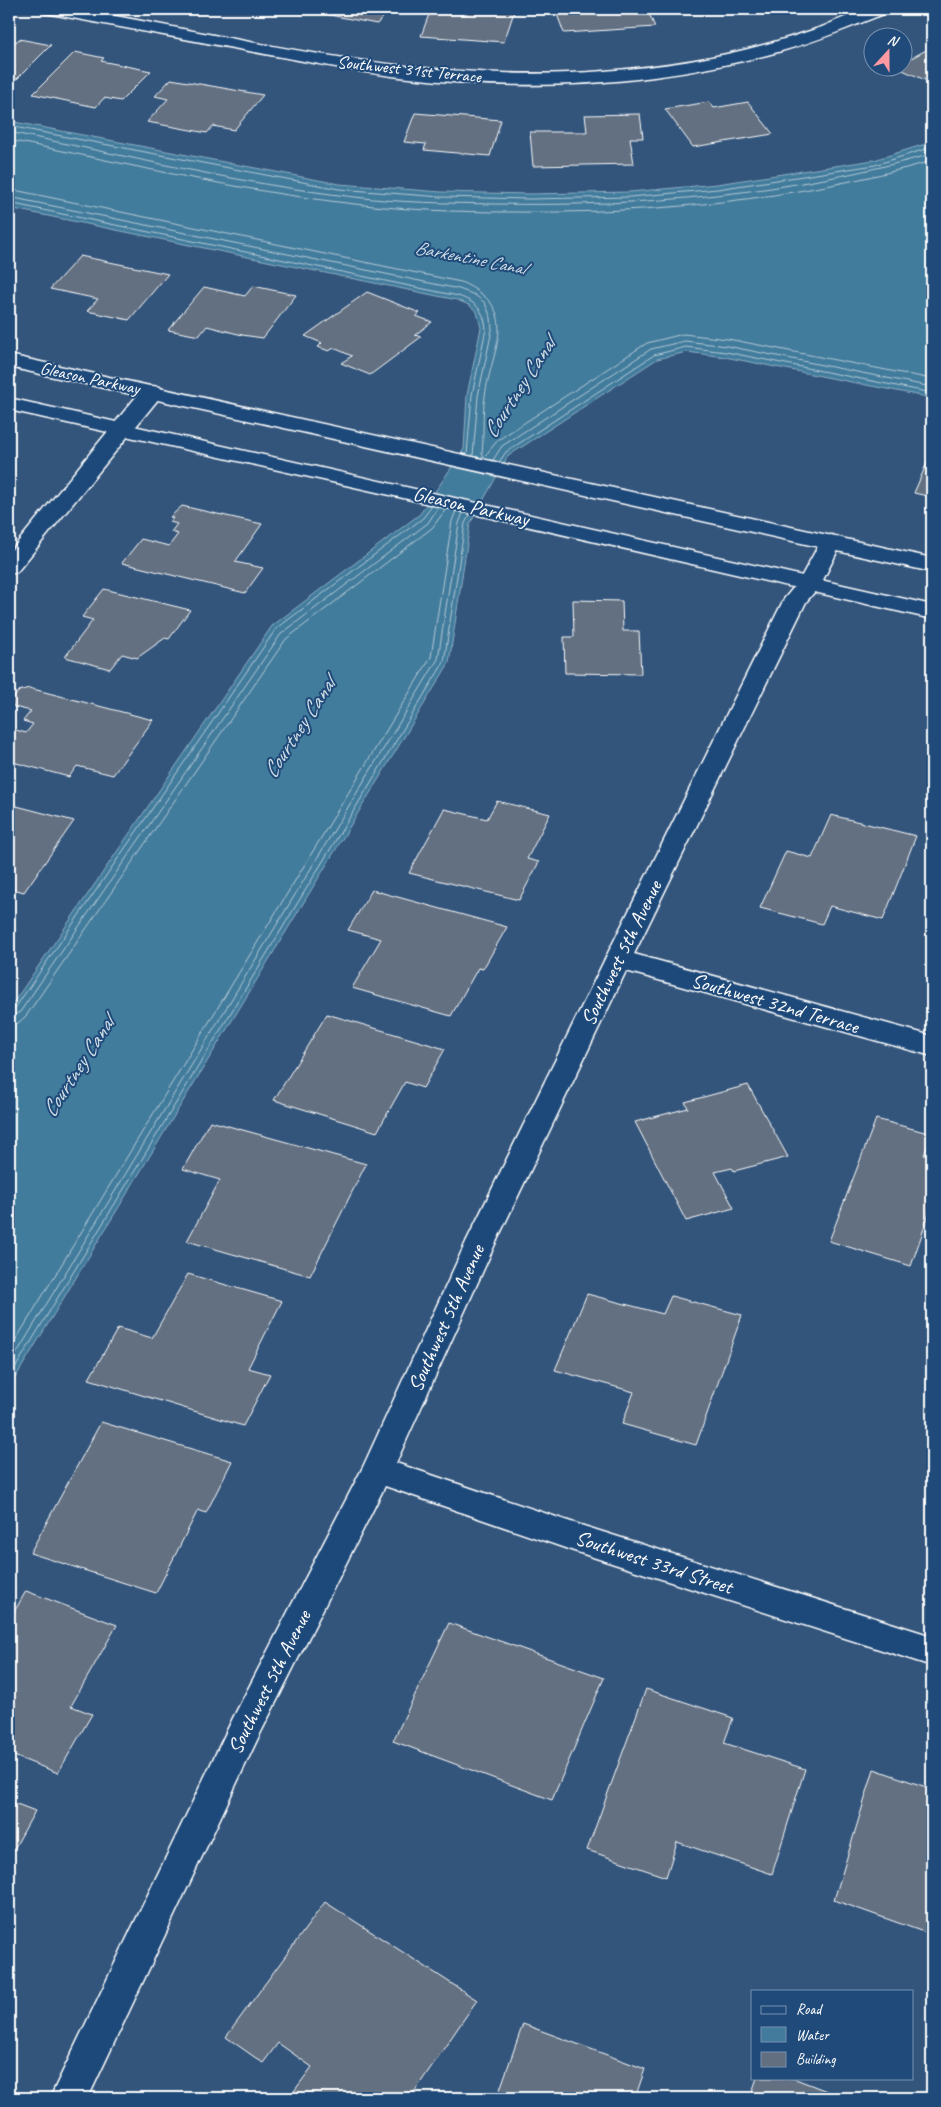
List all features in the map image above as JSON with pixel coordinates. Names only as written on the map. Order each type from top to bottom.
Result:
[{"type":"street","name":"Southwest 31st Terrace","points":[[51,9],[369,68],[431,75],[523,79],[623,75],[685,67],[769,49],[845,25],[880,9]]},
{"type":"street","name":"Gleason Parkway","points":[[9,361],[932,564]]},
{"type":"street","points":[[9,567],[152,392]]},
{"type":"street","name":"Gleason Parkway","points":[[9,404],[559,526],[932,612]]},
{"type":"street","name":"Southwest 5th Avenue","points":[[69,2098],[245,1729],[377,1470],[481,1242],[618,959],[796,599],[809,584],[830,542]]},
{"type":"street","name":"Southwest 32nd Terrace","points":[[618,959],[932,1046]]},
{"type":"street","name":"Southwest 33rd Street","points":[[377,1470],[571,1536],[932,1651]]},
{"type":"water","points":[[9,121],[339,184],[441,192],[529,194],[630,192],[717,184],[874,160],[932,142],[932,398],[725,357],[687,352],[657,359],[508,456],[470,524],[449,663],[9,1388],[9,1009],[272,626],[420,514],[464,449],[467,395],[481,328],[477,312],[469,305],[457,300],[9,208]]},
{"type":"building","points":[[298,9],[390,9],[377,24]]},
{"type":"building","points":[[431,9],[515,9],[504,42],[421,36]]},
{"type":"building","points":[[555,9],[647,9],[655,27],[564,33]]},
{"type":"building","points":[[19,39],[51,45],[17,79],[9,78],[9,40],[16,42]]},
{"type":"building","points":[[932,47],[932,83],[914,75],[914,57]]},
{"type":"building","points":[[75,52],[104,58],[101,61],[151,71],[121,101],[104,98],[96,107],[33,94]]},
{"type":"building","points":[[171,79],[263,95],[234,130],[213,126],[207,133],[147,122],[168,99],[155,96]]},
{"type":"building","points":[[709,102],[714,108],[748,102],[773,134],[693,147],[665,109]]},
{"type":"building","points":[[415,113],[501,120],[490,156],[424,150],[426,144],[404,142]]},
{"type":"building","points":[[640,114],[643,138],[630,138],[634,164],[533,166],[530,132],[587,132],[585,115]]},
{"type":"building","points":[[80,256],[168,274],[129,320],[87,311],[98,299],[50,289]]},
{"type":"building","points":[[253,286],[296,295],[263,338],[207,326],[199,336],[168,330],[204,287],[245,296]]},
{"type":"building","points":[[367,292],[420,313],[416,316],[432,322],[415,335],[421,337],[370,375],[341,363],[352,356],[334,348],[329,351],[318,347],[322,343],[305,336]]},
{"type":"building","points":[[932,451],[932,497],[914,493]]},
{"type":"building","points":[[182,506],[262,524],[235,562],[263,568],[245,593],[122,563],[141,539],[169,546],[178,534],[171,532],[177,524],[170,522],[173,518],[170,517]]},
{"type":"building","points":[[104,589],[190,610],[169,639],[165,638],[137,658],[122,654],[110,669],[65,657],[93,620],[82,617]]},
{"type":"building","points":[[573,600],[622,601],[623,631],[639,631],[641,674],[565,673],[564,637],[574,637]]},
{"type":"building","points":[[29,688],[153,720],[113,775],[77,766],[69,777],[9,761],[9,728],[26,733],[33,724],[23,721],[31,711],[14,707],[11,701],[19,691]]},
{"type":"building","points":[[497,801],[550,814],[527,859],[539,862],[519,900],[409,873],[444,809],[487,819]]},
{"type":"building","points":[[9,804],[74,821],[24,892],[9,888]]},
{"type":"building","points":[[831,815],[916,836],[883,920],[830,906],[822,924],[760,908],[786,851],[812,858]]},
{"type":"building","points":[[372,890],[507,927],[483,969],[478,968],[451,1016],[352,988],[381,939],[348,930]]},
{"type":"building","points":[[327,1014],[445,1049],[423,1088],[405,1082],[377,1132],[274,1100]]},
{"type":"building","points":[[748,1085],[788,1157],[734,1171],[732,1168],[715,1172],[734,1208],[686,1221],[635,1122],[688,1108],[685,1102]]},
{"type":"building","points":[[876,1119],[932,1134],[924,1155],[932,1158],[932,1205],[911,1266],[829,1241]]},
{"type":"building","points":[[210,1121],[366,1164],[310,1276],[187,1241],[220,1180],[183,1169]]},
{"type":"building","points":[[188,1274],[282,1301],[248,1368],[270,1374],[243,1426],[89,1379],[118,1328],[152,1338]]},
{"type":"building","points":[[587,1294],[663,1314],[671,1296],[742,1315],[696,1445],[622,1424],[634,1392],[555,1370]]},
{"type":"building","points":[[101,1422],[232,1461],[206,1513],[198,1510],[156,1593],[30,1553]]},
{"type":"building","points":[[26,1591],[117,1625],[71,1706],[92,1714],[58,1773],[9,1754],[9,1621]]},
{"type":"building","points":[[449,1623],[604,1678],[552,1800],[393,1741]]},
{"type":"building","points":[[646,1689],[733,1718],[724,1743],[805,1769],[772,1874],[677,1842],[666,1877],[587,1850]]},
{"type":"building","points":[[874,1769],[932,1789],[932,1935],[834,1900]]},
{"type":"building","points":[[9,1801],[35,1811],[9,1858]]},
{"type":"building","points":[[325,1902],[477,2000],[410,2098],[289,2098],[312,2067],[278,2043],[263,2063],[226,2037]]},
{"type":"building","points":[[523,2024],[645,2069],[635,2098],[497,2098]]},
{"type":"building","points":[[756,2080],[798,2080],[845,2098],[750,2098]]},
{"type":"water label","name":"Barkentine Canal","points":[[470,258]]},
{"type":"water label","name":"Courtney Canal","points":[[519,388]]},
{"type":"water label","name":"Courtney Canal","points":[[299,728]]},
{"type":"water label","name":"Courtney Canal","points":[[78,1067]]}]
